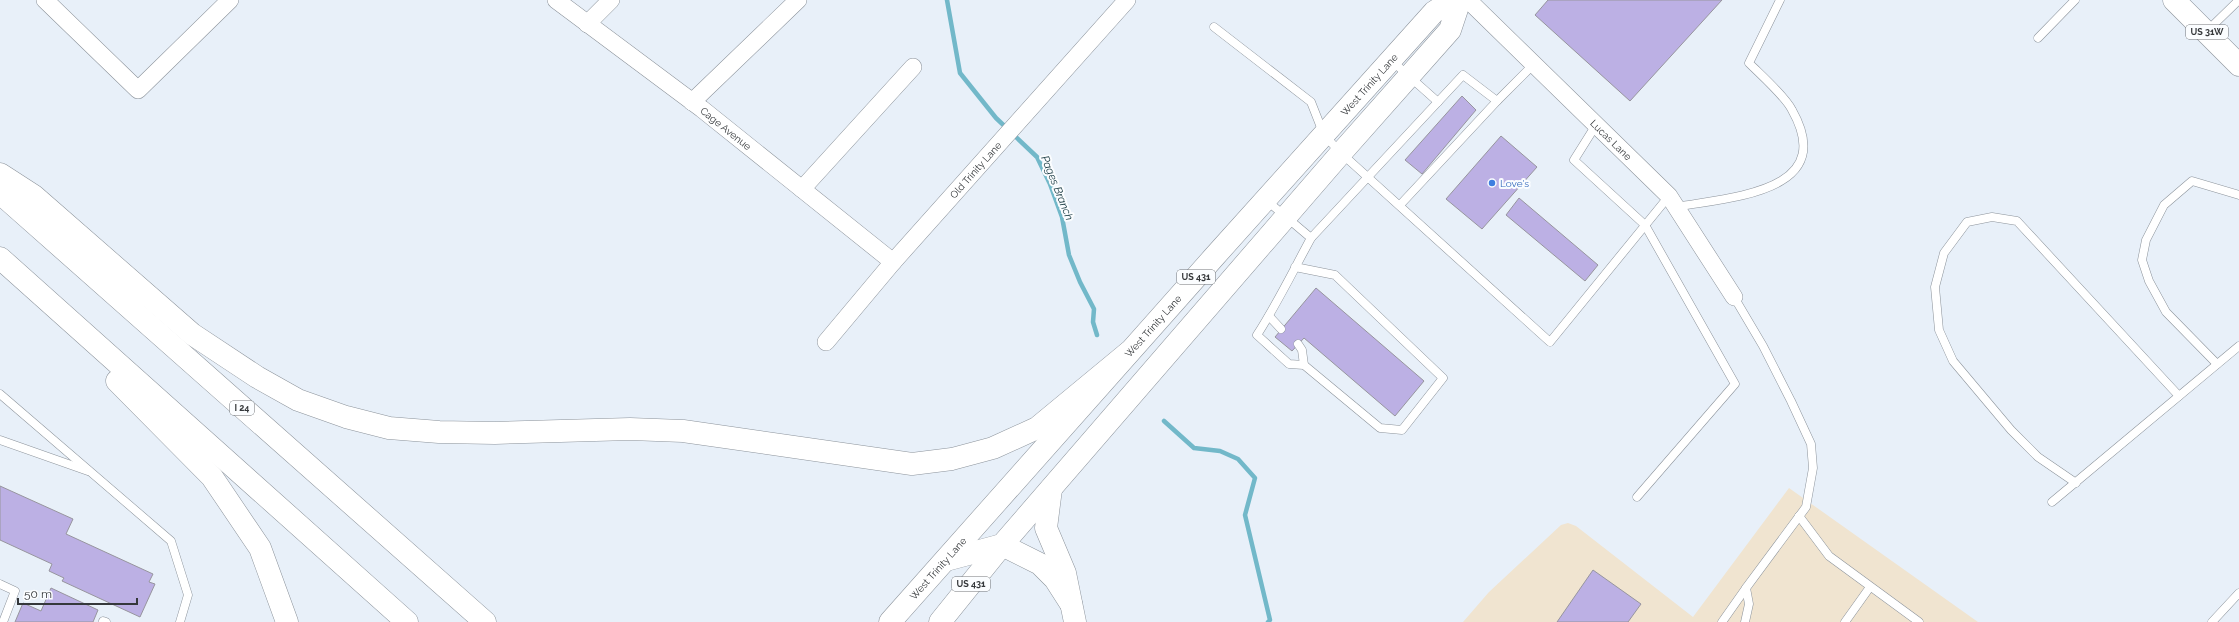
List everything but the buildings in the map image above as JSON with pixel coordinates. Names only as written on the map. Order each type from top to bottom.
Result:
[{"type":"main road","name":"West Trinity Lane","points":[[890,622],[1434,12],[1452,0]]},
{"type":"main road","name":"US 431","points":[[940,622],[1002,545],[1341,153],[1450,30],[1460,0]]},
{"type":"main road","name":"US 31W","points":[[2174,0],[2239,65]]},
{"type":"main road","points":[[0,174],[34,196],[192,334],[257,377],[298,400],[346,417],[389,428],[439,432],[495,433],[630,429],[683,431],[912,464],[952,459],[993,448],[1037,428],[1130,352]]},
{"type":"main road","name":"I 24","points":[[0,192],[485,622]]},
{"type":"main road","points":[[0,258],[407,622]]},
{"type":"main road","points":[[0,262],[212,477],[260,548],[287,622]]},
{"type":"main road","points":[[1051,489],[1046,528],[1065,573],[1073,613]]},
{"type":"main road","points":[[946,560],[1002,545],[1040,564],[1055,579],[1073,613]]},
{"type":"street","points":[[45,0],[138,90],[230,0]]},
{"type":"street","name":"Cage Avenue","points":[[556,0],[692,102],[893,262]]},
{"type":"street","points":[[587,24],[612,0]]},
{"type":"street","points":[[692,102],[798,0]]},
{"type":"street","name":"Old Trinity Lane","points":[[826,342],[893,262],[1127,0]]},
{"type":"street","name":"Lucas Lane","points":[[1468,0],[1596,124],[1672,201],[1734,297]]},
{"type":"street","points":[[802,189],[913,67]]},
{"type":"lane","points":[[1214,27],[1312,102],[1324,135],[1341,153],[1550,342],[1645,225],[1672,201],[1767,189],[1782,182],[1794,171],[1802,156],[1803,133],[1792,108],[1749,63],[1780,0]]},
{"type":"lane","points":[[2038,38],[2075,0]]},
{"type":"lane","points":[[2206,32],[2239,0]]},
{"type":"lane","points":[[1392,60],[1438,102]]},
{"type":"lane","points":[[1400,205],[1497,101],[1534,64]]},
{"type":"lane","points":[[1295,268],[1335,276],[1443,378],[1402,430],[1380,428],[1304,365],[1289,364],[1257,335],[1269,316],[1311,238],[1463,75],[1497,101]]},
{"type":"lane","points":[[1596,124],[1574,160],[1645,225],[1735,384],[1637,497]]},
{"type":"lane","points":[[2217,364],[2166,312],[2150,281],[2142,260],[2146,240],[2164,204],[2192,182],[2239,195]]},
{"type":"lane","points":[[1265,200],[1311,238]]},
{"type":"lane","points":[[2076,483],[2038,456],[2011,430],[1953,361],[1939,330],[1935,287],[1944,253],[1966,222],[1992,217],[2017,221],[2180,396]]},
{"type":"lane","points":[[1722,622],[1806,507],[1813,468],[1811,444],[1763,346],[1734,297]]},
{"type":"lane","points":[[1269,316],[1281,329]]},
{"type":"lane","points":[[1298,344],[1302,350],[1304,365]]},
{"type":"lane","points":[[2052,502],[2239,346]]},
{"type":"lane","points":[[0,394],[171,541],[188,594],[180,622]]},
{"type":"lane","points":[[0,440],[93,473]]},
{"type":"lane","points":[[1799,516],[1829,556],[1919,622]]},
{"type":"lane","points":[[0,584],[15,591],[3,622]]},
{"type":"lane","points":[[1846,622],[1870,587]]},
{"type":"lane","points":[[1745,622],[1749,604],[1746,588]]},
{"type":"lane","points":[[2212,622],[2239,593]]},
{"type":"shaded area","points":[[1789,488],[1978,622],[1463,622],[1489,592],[1561,525],[1568,523],[1576,526],[1693,617]]},
{"type":"waterway","name":"Pages Branch","points":[[947,0],[960,73],[996,118],[1037,157],[1050,184],[1062,217],[1069,255],[1080,282],[1094,309],[1093,322],[1097,335]]},
{"type":"waterway","points":[[1164,421],[1194,448],[1220,451],[1238,459],[1255,478],[1245,515],[1270,620],[1268,622]]},
{"type":"place","name":"Love's","points":[[1492,183]]}]
